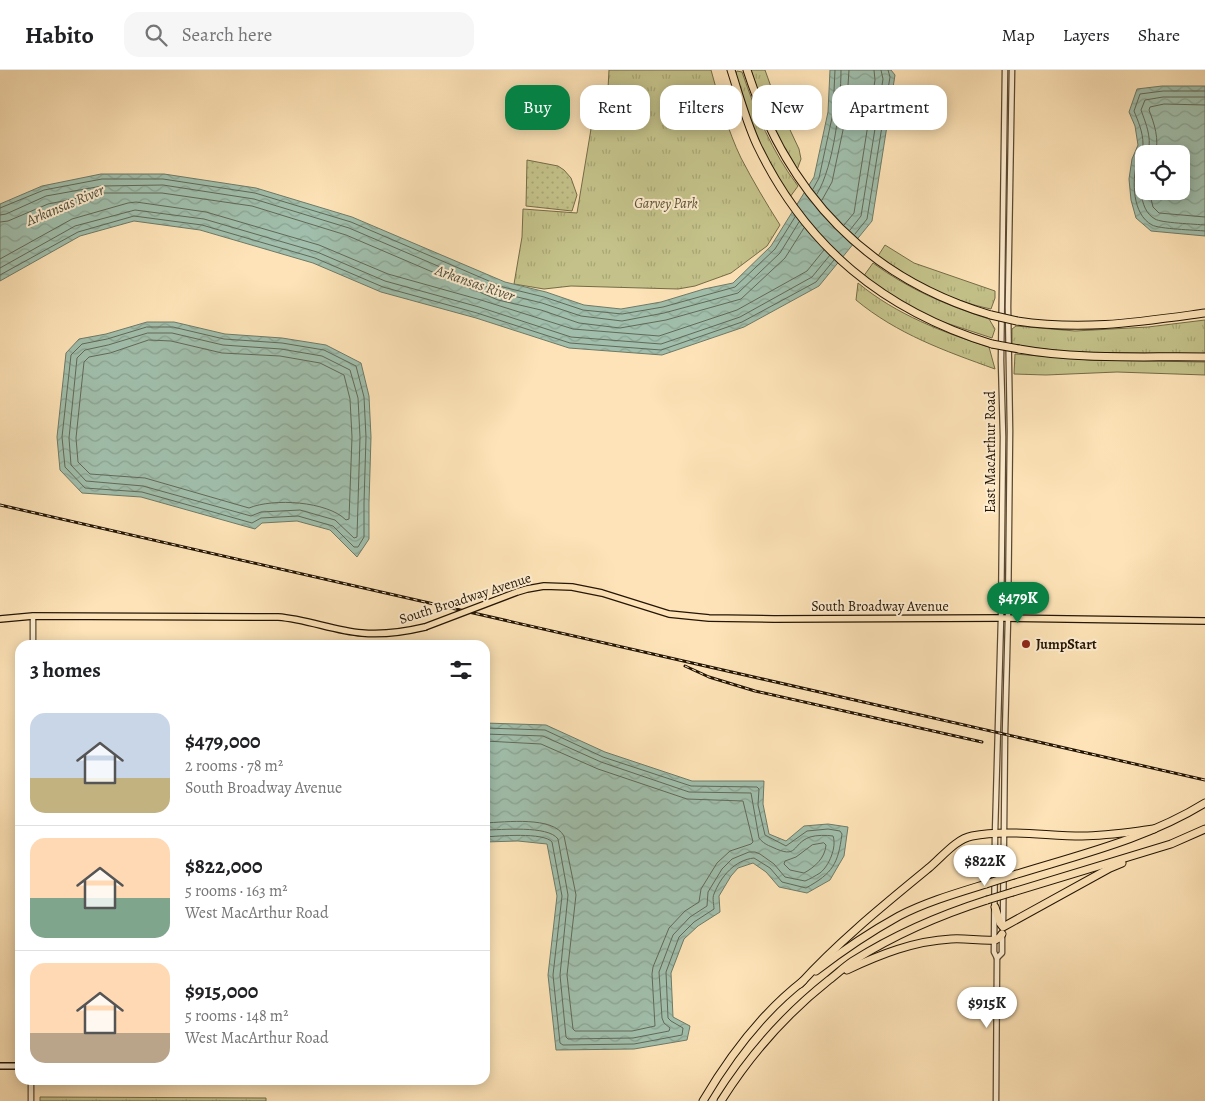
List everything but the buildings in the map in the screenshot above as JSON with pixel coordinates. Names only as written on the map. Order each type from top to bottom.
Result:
[{"type":"highway","points":[[731,70],[753,135],[789,203],[814,234],[844,264],[861,279],[890,299],[930,321],[992,344],[1019,349],[1084,356],[1205,357]]},
{"type":"highway","points":[[747,70],[767,124],[795,173],[826,214],[847,235],[876,259],[900,276],[925,290],[971,309],[1017,321],[1073,326],[1111,325],[1205,315]]},
{"type":"highway","points":[[703,1101],[741,1046],[778,1003],[848,946],[901,916],[948,896],[1131,839],[1172,822],[1205,803]]},
{"type":"highway","points":[[721,1101],[731,1084],[765,1040],[805,999],[852,962],[910,929],[987,900],[1171,844],[1205,828]]},
{"type":"highway","points":[[800,984],[819,962],[960,841],[970,836],[995,834],[1083,836],[1154,829]]},
{"type":"highway","points":[[829,980],[882,954],[915,944],[952,939],[995,940],[999,938],[1003,931],[1110,868],[1148,851]]},
{"type":"highway","points":[[995,907],[1003,931]]},
{"type":"main road","name":"South Broadway Avenue","points":[[0,619],[33,616],[283,617],[362,633],[399,633],[425,627],[527,588],[544,586],[572,587],[602,593],[672,615],[709,618],[1008,618],[1205,621]]},
{"type":"main road","points":[[0,1066],[15,1066]]},
{"type":"street","name":"East MacArthur Road","points":[[1005,70],[1000,361],[1003,437],[1001,618],[995,834],[994,952],[997,958],[1002,953],[1003,931],[1010,440],[1008,307],[1012,70]]},
{"type":"street","points":[[33,616],[33,640]]},
{"type":"street","points":[[996,1101],[997,958]]},
{"type":"street","points":[[31,1085],[31,1101]]},
{"type":"green space","name":"Garvey Park","points":[[609,70],[711,70],[715,85],[660,85],[660,130],[729,130],[741,158],[780,225],[767,246],[731,273],[695,286],[678,289],[571,286],[544,289],[514,284],[522,237],[523,209],[577,213],[591,130],[650,130],[650,85],[608,85]]},
{"type":"green space","points":[[751,70],[765,70],[770,85],[756,85]]},
{"type":"green space","points":[[737,71],[742,72],[752,99],[752,125],[742,96],[742,85],[738,85],[735,76]]},
{"type":"green space","points":[[765,130],[780,160],[798,186],[790,197],[763,151],[754,131]]},
{"type":"green space","points":[[774,130],[790,130],[799,149],[801,159],[797,170]]},
{"type":"green space","points":[[527,160],[558,166],[564,170],[571,178],[577,195],[572,211],[526,206]]},
{"type":"green space","points":[[885,245],[914,263],[995,291],[995,298],[991,309],[945,295],[905,274],[878,256]]},
{"type":"green space","points":[[873,263],[900,281],[929,296],[989,319],[995,329],[992,338],[928,317],[903,303],[863,277]]},
{"type":"green space","points":[[858,283],[888,304],[920,321],[989,347],[995,369],[940,348],[888,323],[856,300]]},
{"type":"green space","points":[[1205,320],[1205,354],[1069,352],[1012,345],[1012,329],[1016,326],[1075,331],[1148,327]]},
{"type":"green space","points":[[1015,354],[1090,360],[1205,362],[1205,375],[1117,372],[1046,375],[1014,374]]},
{"type":"green space","points":[[40,1097],[266,1098],[266,1101],[40,1101]]},
{"type":"water","name":"Arkansas River","points":[[830,70],[891,70],[895,75],[893,85],[832,85],[832,130],[886,130],[872,221],[819,286],[744,327],[662,355],[569,348],[476,318],[381,292],[313,263],[200,230],[134,221],[80,236],[0,281],[0,204],[42,186],[101,174],[164,174],[256,188],[352,217],[505,282],[546,292],[584,305],[621,309],[661,302],[704,289],[733,283],[771,246],[814,177],[828,112]]},
{"type":"water","points":[[1162,86],[1205,86],[1205,236],[1151,231],[1136,218],[1131,200],[1129,179],[1135,152],[1135,200],[1190,200],[1190,145],[1138,145],[1135,126],[1129,112],[1137,89]]},
{"type":"water","points":[[147,322],[174,322],[225,334],[282,338],[326,345],[361,363],[369,396],[371,437],[369,539],[357,557],[330,530],[297,521],[262,523],[255,529],[141,497],[82,493],[60,470],[57,437],[66,353],[79,339],[106,334]]},
{"type":"water","points":[[490,723],[546,725],[605,752],[692,781],[764,781],[763,804],[769,834],[786,841],[804,826],[828,824],[848,827],[844,856],[830,880],[807,893],[779,887],[766,872],[753,863],[738,868],[719,896],[720,912],[698,926],[684,939],[671,973],[673,1017],[690,1026],[687,1040],[634,1049],[556,1050],[548,975],[557,896],[547,844],[518,841],[490,842]]},
{"type":"railway","points":[[0,505],[1205,780]]},
{"type":"railway","points":[[685,666],[709,677],[755,691],[982,742]]},
{"type":"place","name":"JumpStart","points":[[1026,644]]}]
